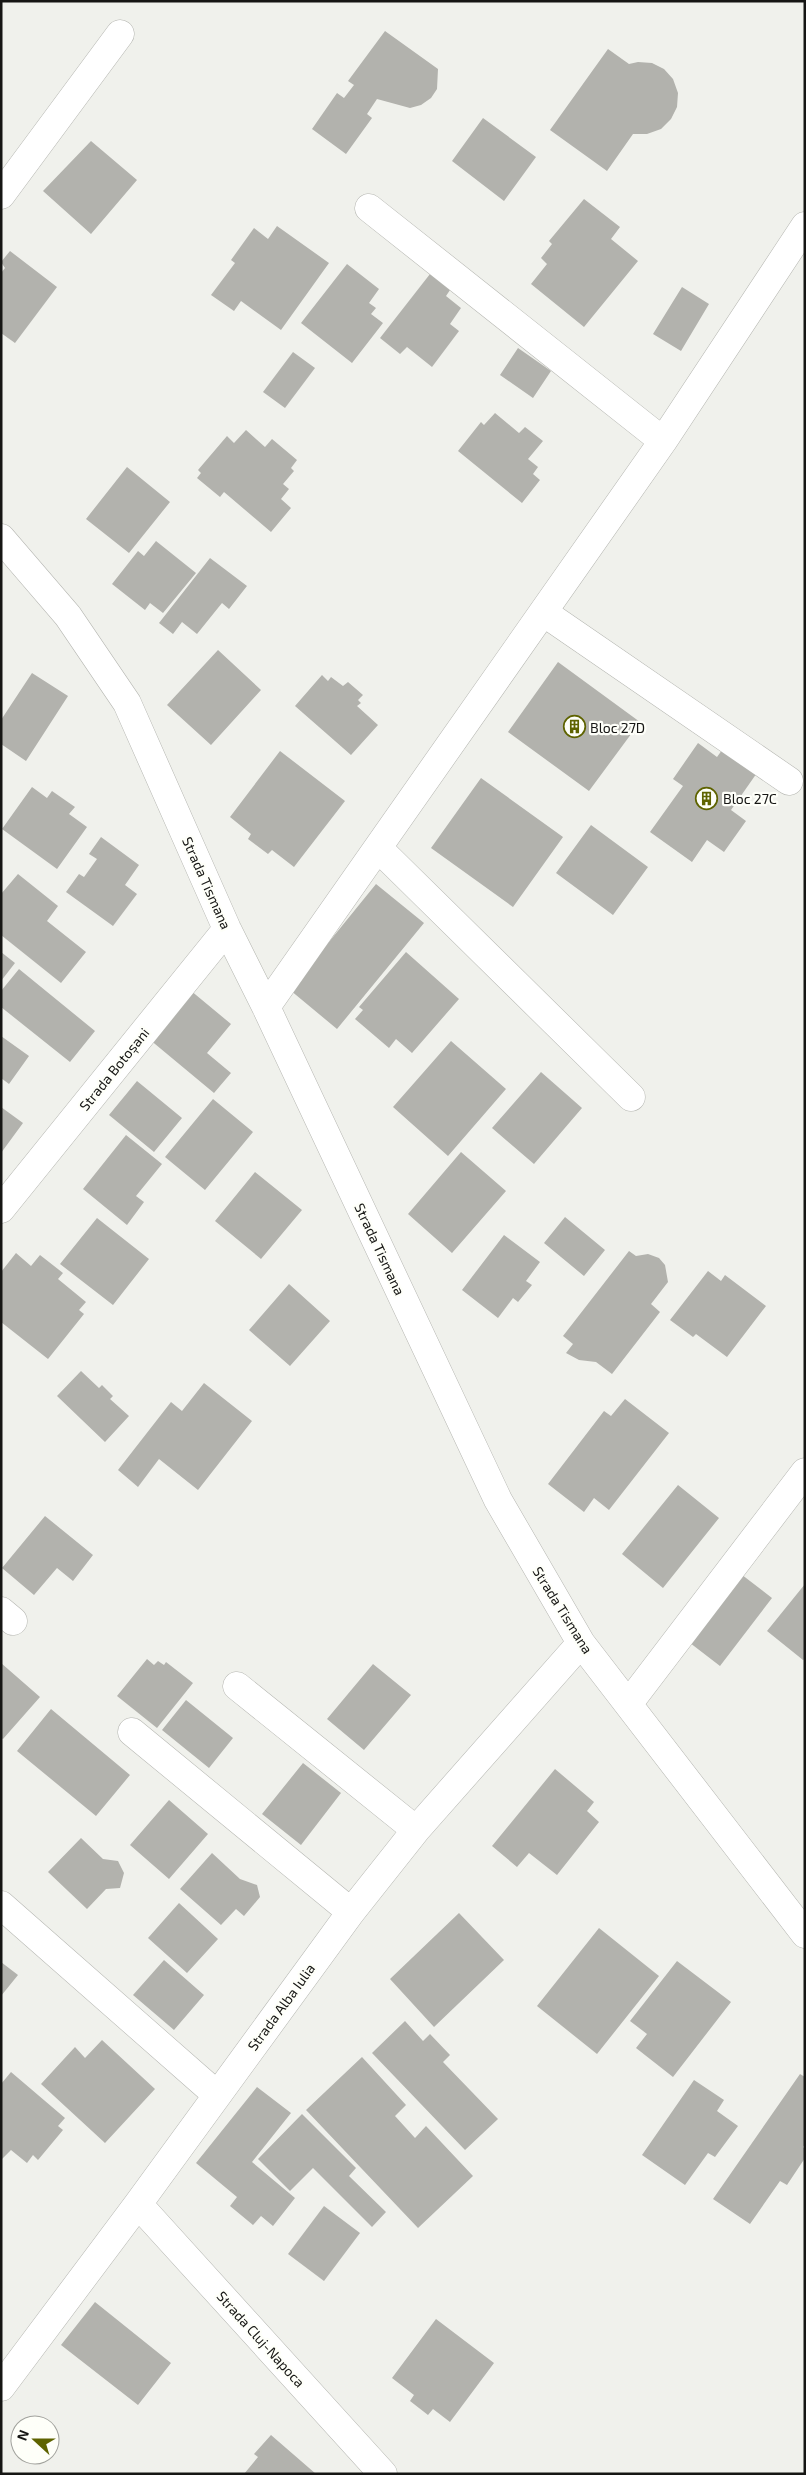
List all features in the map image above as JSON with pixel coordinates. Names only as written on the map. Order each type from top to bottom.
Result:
[{"type":"street","points":[[1,195],[120,34]]},
{"type":"street","points":[[369,208],[663,441]]},
{"type":"street","points":[[266,1007],[663,441],[805,226]]},
{"type":"street","name":"Strada Tismana","points":[[1,538],[68,616],[127,703],[227,929],[266,1007],[498,1500],[581,1643],[630,1703],[805,1934]]},
{"type":"street","points":[[543,612],[788,781]]},
{"type":"street","points":[[378,848],[631,1097]]},
{"type":"street","name":"Strada Botoșani","points":[[1,1208],[227,929]]},
{"type":"street","points":[[630,1703],[805,1472]]},
{"type":"street","name":"Strada Alba Iulia","points":[[1,2387],[138,2204],[216,2094],[351,1912],[416,1830],[581,1643]]},
{"type":"street","points":[[237,1686],[416,1830]]},
{"type":"street","points":[[132,1732],[351,1912]]},
{"type":"street","points":[[1,1905],[216,2094]]},
{"type":"street","name":"Strada Cluj-Napoca","points":[[138,2204],[383,2474]]},
{"type":"building","points":[[385,31],[438,69],[437,89],[431,98],[421,105],[410,108],[377,99],[367,114],[372,118],[346,154],[312,129],[337,93],[344,98],[354,85],[348,81]]},
{"type":"building","points":[[608,49],[629,64],[638,62],[652,63],[664,69],[673,79],[678,93],[677,107],[671,119],[661,129],[647,134],[633,134],[607,171],[550,130]]},
{"type":"building","points":[[483,118],[536,157],[504,201],[452,161]]},
{"type":"building","points":[[91,141],[137,180],[91,234],[43,191]]},
{"type":"building","points":[[584,199],[620,227],[611,239],[638,261],[584,327],[531,284],[547,264],[541,258],[552,244],[549,241]]},
{"type":"building","points":[[277,226],[329,263],[281,330],[241,301],[234,311],[211,295],[235,263],[231,260],[254,228],[268,239]]},
{"type":"building","points":[[10,251],[57,287],[15,343],[1,333],[1,273],[5,268],[1,262]]},
{"type":"building","points":[[347,264],[379,289],[369,303],[376,308],[371,314],[383,323],[352,363],[301,323]]},
{"type":"building","points":[[430,274],[450,290],[446,296],[461,308],[450,324],[459,331],[432,367],[407,347],[400,354],[380,338]]},
{"type":"building","points":[[682,287],[709,304],[681,351],[653,334]]},
{"type":"building","points":[[518,348],[551,371],[533,398],[500,375]]},
{"type":"building","points":[[293,352],[315,368],[285,408],[263,392]]},
{"type":"building","points":[[495,413],[519,433],[525,427],[543,441],[528,459],[538,467],[533,474],[540,480],[522,503],[458,451],[481,422],[484,425]]},
{"type":"building","points":[[246,430],[265,447],[272,439],[297,460],[291,468],[294,471],[283,484],[289,489],[281,499],[291,508],[271,532],[224,492],[220,497],[197,478],[201,473],[198,470],[227,436],[234,443]]},
{"type":"building","points":[[127,467],[170,502],[129,553],[86,519]]},
{"type":"building","points":[[156,541],[196,573],[163,613],[150,603],[145,610],[112,584],[138,551],[144,556]]},
{"type":"building","points":[[210,558],[247,586],[229,609],[222,603],[197,634],[182,622],[173,634],[159,623]]},
{"type":"building","points":[[218,650],[261,690],[211,745],[167,705]]},
{"type":"building","name":"Bloc 27D","points":[[558,662],[640,722],[589,791],[508,732]]},
{"type":"building","points":[[32,673],[68,696],[26,761],[1,744],[1,720]]},
{"type":"building","points":[[322,675],[328,681],[331,677],[343,686],[348,682],[363,695],[358,700],[361,703],[357,706],[378,725],[351,755],[295,706]]},
{"type":"building","name":"Bloc 27C","points":[[698,743],[717,757],[725,746],[759,770],[731,810],[746,821],[724,852],[707,840],[692,862],[650,832],[683,786],[673,779]]},
{"type":"building","points":[[280,751],[345,801],[294,867],[272,850],[268,854],[248,839],[251,834],[230,817]]},
{"type":"building","points":[[481,778],[563,837],[513,907],[431,848]]},
{"type":"building","points":[[32,787],[47,798],[52,791],[75,807],[69,814],[87,827],[57,869],[2,829]]},
{"type":"building","points":[[591,825],[648,867],[613,915],[556,873]]},
{"type":"building","points":[[101,837],[139,865],[125,885],[137,894],[113,926],[66,892],[79,874],[84,877],[97,859],[89,854]]},
{"type":"building","points":[[18,874],[58,906],[47,921],[86,952],[61,983],[1,935],[1,894]]},
{"type":"building","points":[[376,884],[424,923],[337,1029],[290,990]]},
{"type":"building","points":[[1,952],[15,963],[1,981]]},
{"type":"building","points":[[406,952],[459,999],[412,1053],[396,1039],[389,1048],[355,1019],[363,1010],[359,1007]]},
{"type":"building","points":[[19,969],[95,1031],[70,1062],[1,1007],[1,991]]},
{"type":"building","points":[[190,990],[231,1024],[207,1053],[231,1073],[214,1093],[149,1039]]},
{"type":"building","points":[[1,1036],[29,1056],[9,1084],[1,1078]]},
{"type":"building","points":[[451,1041],[506,1089],[448,1156],[393,1107]]},
{"type":"building","points":[[541,1072],[582,1108],[534,1164],[492,1128]]},
{"type":"building","points":[[137,1081],[182,1118],[154,1152],[109,1115]]},
{"type":"building","points":[[213,1099],[253,1132],[205,1190],[165,1157]]},
{"type":"building","points":[[1,1107],[23,1123],[1,1153]]},
{"type":"building","points":[[126,1135],[162,1164],[136,1196],[144,1202],[127,1225],[83,1189]]},
{"type":"building","points":[[461,1152],[506,1191],[452,1253],[408,1214]]},
{"type":"building","points":[[255,1172],[302,1210],[261,1259],[215,1221]]},
{"type":"building","points":[[565,1217],[605,1250],[584,1276],[544,1243]]},
{"type":"building","points":[[97,1218],[149,1259],[113,1305],[60,1264]]},
{"type":"building","points":[[504,1235],[540,1262],[526,1281],[532,1285],[518,1302],[513,1298],[498,1318],[462,1290]]},
{"type":"building","points":[[629,1251],[636,1256],[648,1254],[659,1258],[665,1265],[668,1282],[651,1304],[660,1312],[612,1374],[596,1362],[579,1360],[566,1353],[573,1344],[563,1336]]},
{"type":"building","points":[[16,1253],[31,1266],[40,1255],[63,1273],[58,1279],[86,1302],[79,1310],[84,1314],[48,1359],[1,1322],[1,1272]]},
{"type":"building","points":[[708,1271],[721,1281],[725,1275],[766,1306],[727,1357],[696,1334],[693,1337],[670,1320]]},
{"type":"building","points":[[289,1284],[330,1321],[290,1366],[249,1330]]},
{"type":"building","points":[[81,1371],[99,1388],[102,1385],[113,1396],[110,1399],[129,1416],[105,1442],[57,1396]]},
{"type":"building","points":[[204,1383],[252,1421],[198,1490],[159,1459],[138,1487],[118,1470],[171,1402],[182,1411]]},
{"type":"building","points":[[625,1399],[669,1433],[609,1510],[594,1498],[584,1512],[548,1484],[604,1411],[611,1416]]},
{"type":"building","points":[[678,1485],[719,1518],[663,1588],[622,1554]]},
{"type":"building","points":[[45,1516],[93,1555],[73,1581],[57,1568],[34,1595],[2,1568]]},
{"type":"building","points":[[733,1568],[772,1598],[720,1666],[681,1636]]},
{"type":"building","points":[[805,1584],[805,1659],[803,1660],[767,1631]]},
{"type":"building","points":[[147,1659],[154,1665],[158,1661],[164,1665],[166,1662],[193,1683],[157,1728],[117,1696]]},
{"type":"building","points":[[1,1663],[40,1697],[3,1739],[1,1738]]},
{"type":"building","points":[[373,1664],[411,1695],[364,1750],[327,1719]]},
{"type":"building","points":[[186,1700],[233,1738],[209,1768],[162,1730]]},
{"type":"building","points":[[51,1709],[130,1775],[96,1816],[17,1751]]},
{"type":"building","points":[[303,1763],[341,1793],[301,1845],[262,1814]]},
{"type":"building","points":[[555,1769],[594,1802],[587,1811],[599,1822],[557,1875],[529,1853],[517,1867],[492,1846]]},
{"type":"building","points":[[169,1800],[208,1834],[169,1879],[130,1845]]},
{"type":"building","points":[[81,1838],[103,1859],[118,1861],[124,1873],[120,1888],[106,1889],[87,1909],[48,1872]]},
{"type":"building","points":[[212,1853],[240,1879],[257,1885],[260,1897],[244,1916],[236,1909],[221,1925],[180,1889]]},
{"type":"building","points":[[179,1903],[218,1939],[187,1973],[148,1938]]},
{"type":"building","points":[[459,1913],[504,1960],[434,2027],[390,1979]]},
{"type":"building","points":[[599,1928],[659,1976],[597,2054],[537,2006]]},
{"type":"building","points":[[164,1960],[204,1995],[174,2030],[133,1995]]},
{"type":"building","points":[[677,1961],[731,2002],[673,2077],[636,2048],[647,2034],[630,2021]]},
{"type":"building","points":[[1,1962],[18,1975],[1,1996]]},
{"type":"building","points":[[405,2021],[423,2041],[430,2034],[450,2055],[443,2062],[498,2119],[465,2150],[372,2053]]},
{"type":"building","points":[[102,2040],[155,2089],[105,2143],[41,2084],[75,2047],[85,2058]]},
{"type":"building","points":[[362,2057],[406,2105],[395,2116],[415,2138],[426,2126],[473,2176],[418,2228],[306,2110]]},
{"type":"building","points":[[11,2072],[65,2118],[58,2126],[63,2130],[38,2160],[33,2155],[27,2163],[11,2150],[1,2160],[1,2084]]},
{"type":"building","points":[[800,2074],[805,2077],[805,2144],[803,2147],[805,2149],[805,2158],[787,2185],[780,2181],[750,2224],[713,2199]]},
{"type":"building","points":[[694,2080],[724,2100],[717,2111],[738,2126],[715,2157],[708,2153],[685,2185],[642,2155]]},
{"type":"building","points":[[257,2087],[291,2113],[252,2162],[295,2198],[273,2226],[261,2216],[253,2225],[230,2206],[237,2197],[196,2163]]},
{"type":"building","points":[[302,2114],[356,2168],[349,2176],[386,2212],[372,2227],[313,2168],[290,2191],[258,2159]]},
{"type":"building","points":[[324,2206],[360,2233],[324,2281],[288,2254]]},
{"type":"building","points":[[95,2302],[171,2363],[138,2405],[61,2345]]},
{"type":"building","points":[[436,2319],[494,2363],[450,2422],[433,2409],[428,2415],[410,2401],[414,2395],[392,2378]]},
{"type":"building","points":[[271,2435],[316,2474],[244,2474],[258,2457],[254,2454]]},
{"type":"place","name":"Bloc 27D","points":[[574,727]]},
{"type":"place","name":"Bloc 27C","points":[[707,798]]}]
